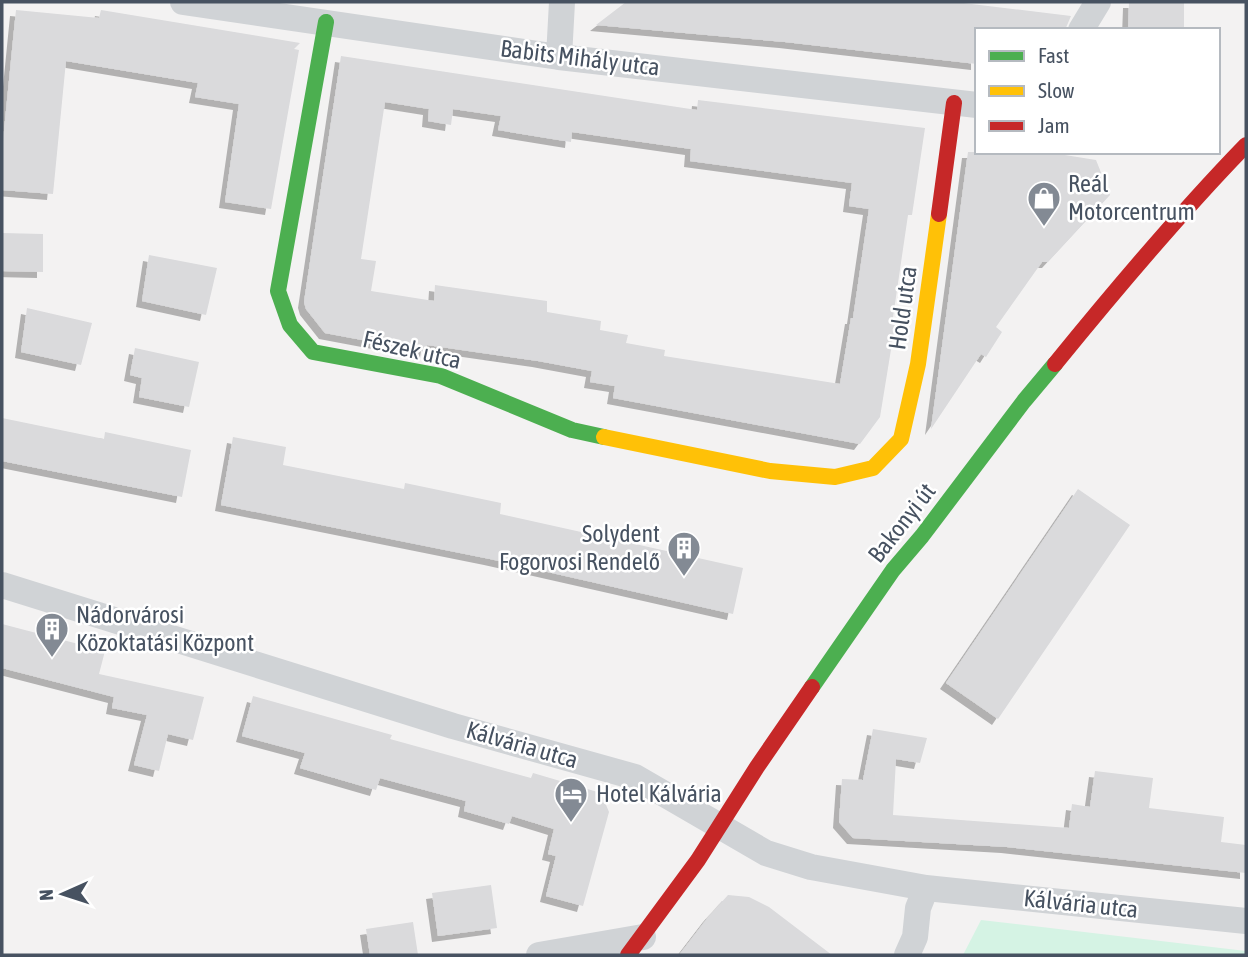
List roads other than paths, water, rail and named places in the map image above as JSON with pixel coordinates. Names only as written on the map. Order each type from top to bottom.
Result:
[{"type":"street","name":"Babits Mihály utca","points":[[183,2],[559,57],[965,104]]},
{"type":"street","points":[[559,57],[562,2]]},
{"type":"street","points":[[1082,28],[1092,3]]},
{"type":"street","name":"Fészek utca","points":[[326,22],[278,291],[290,325],[313,352],[441,376],[572,430],[770,471],[835,477]]},
{"type":"street","name":"Hold utca","points":[[835,477],[873,468],[901,439],[918,364],[965,104]]},
{"type":"street","name":"Bakonyi út","points":[[636,946],[894,570],[1024,401],[1138,263],[1246,145]]},
{"type":"street","name":"Kálvária utca","points":[[2,585],[453,726],[635,777],[766,853],[811,867],[926,888],[1246,921]]},
{"type":"street","points":[[907,955],[915,937],[918,908],[926,888]]},
{"type":"street","points":[[539,955],[636,946]]},
{"type":"place","name":"Reál Motorcentrum","points":[[1044,228]]},
{"type":"place","name":"Solydent Fogorvosi Rendelő","points":[[684,578]]},
{"type":"place","name":"Nádorvárosi Közoktatási Központ","points":[[52,659]]},
{"type":"place","name":"Hotel Kálvária","points":[[571,824]]}]
